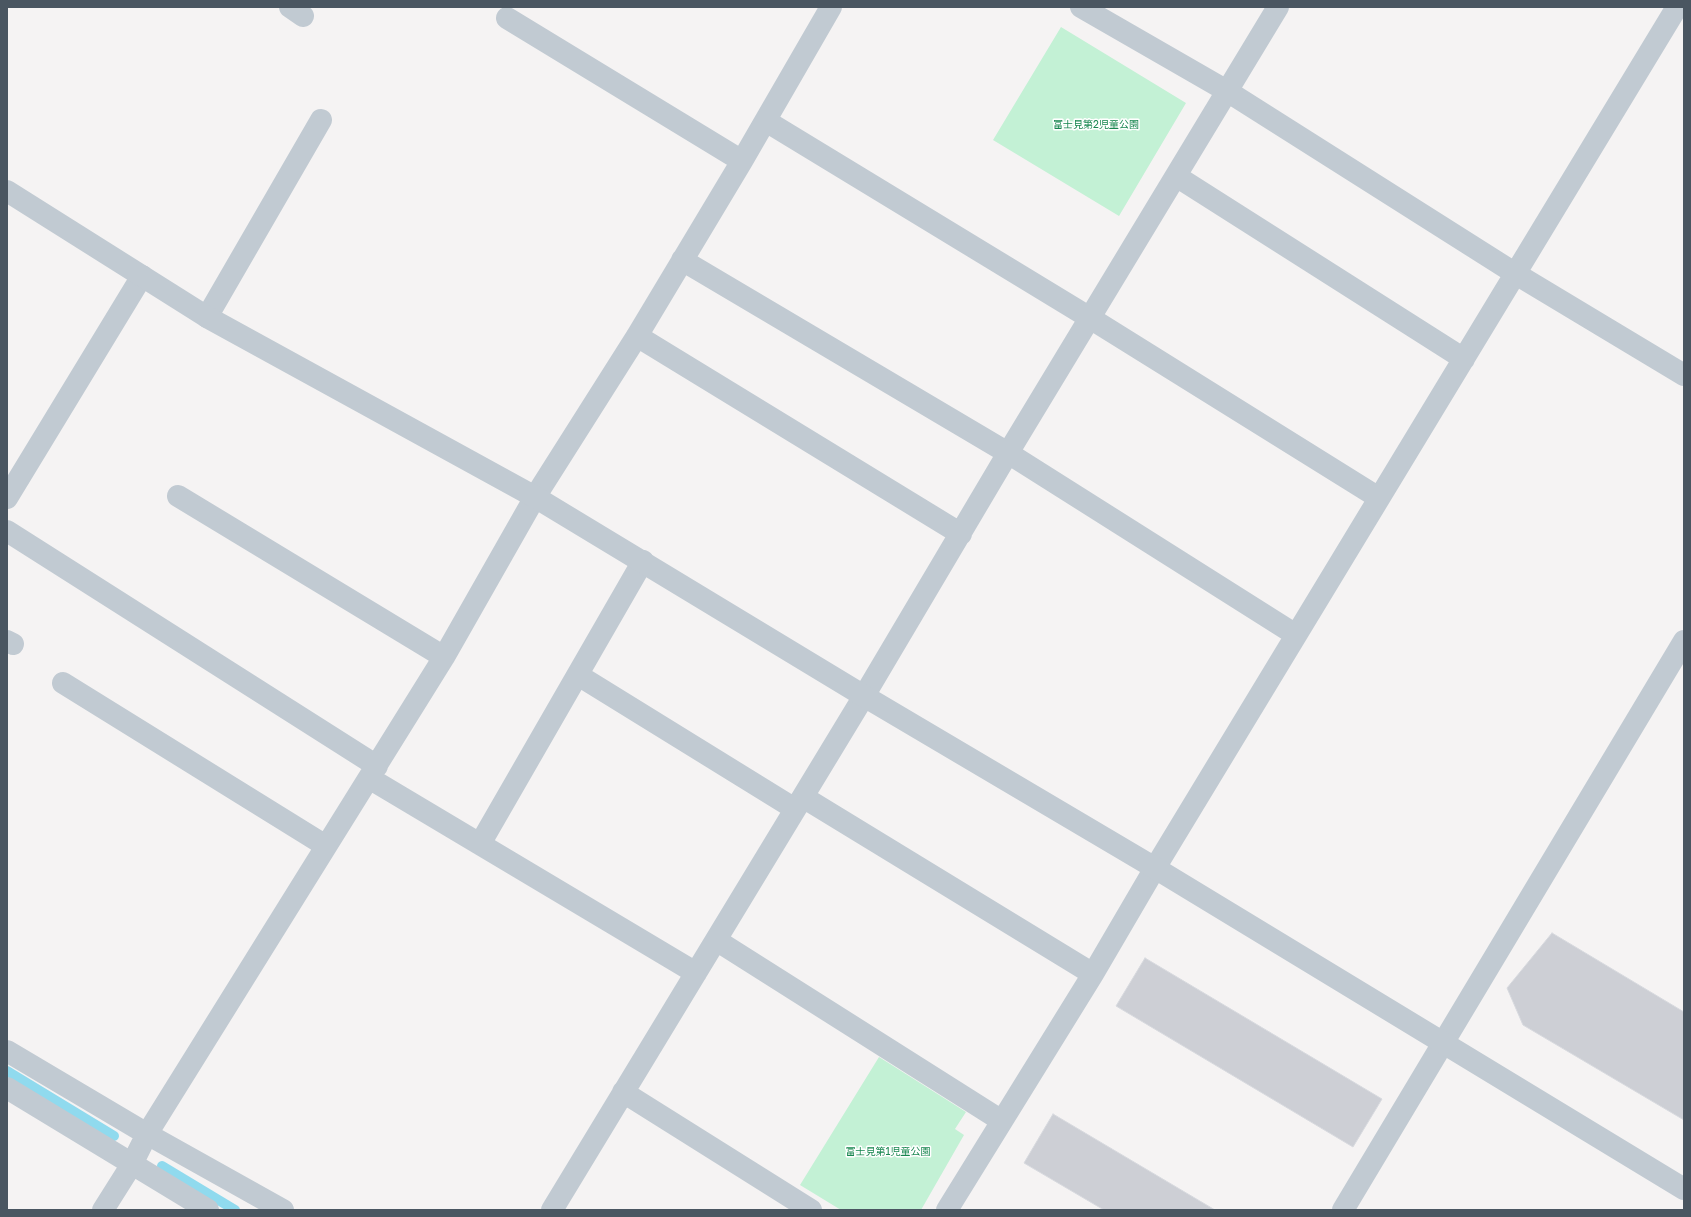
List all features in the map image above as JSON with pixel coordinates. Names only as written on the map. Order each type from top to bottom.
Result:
[{"type":"street","points":[[103,1210],[132,1164],[147,1134],[444,657],[535,497],[637,336],[766,121],[831,7]]},
{"type":"street","points":[[1082,7],[1227,91],[1516,274],[1684,375]]},
{"type":"street","points":[[552,1210],[864,696],[1008,453],[1278,7]]},
{"type":"street","points":[[947,1210],[1093,974],[1155,868],[1677,7]]},
{"type":"street","points":[[507,18],[742,160]]},
{"type":"street","points":[[206,317],[321,120]]},
{"type":"street","points":[[766,121],[1090,318],[1379,498]]},
{"type":"street","points":[[1176,176],[1464,359]]},
{"type":"street","points":[[7,191],[206,317],[535,497],[643,561],[864,696],[1155,868],[1684,1188]]},
{"type":"street","points":[[682,260],[1008,453],[1296,635]]},
{"type":"street","points":[[7,498],[142,276]]},
{"type":"street","points":[[637,336],[961,534]]},
{"type":"street","points":[[178,496],[444,657]]},
{"type":"street","points":[[7,531],[480,844],[696,973]]},
{"type":"street","points":[[480,844],[643,561]]},
{"type":"street","points":[[1343,1210],[1684,641]]},
{"type":"street","points":[[578,675],[1093,974]]},
{"type":"street","points":[[63,683],[326,846]]},
{"type":"street","points":[[716,940],[1002,1121]]},
{"type":"street","points":[[7,1050],[147,1134],[282,1210]]},
{"type":"street","points":[[7,1088],[208,1210]]},
{"type":"street","points":[[623,1092],[811,1210]]},
{"type":"green space","name":"富士見第2児童公園","points":[[1061,27],[1186,103],[1119,216],[993,140]]},
{"type":"green space","name":"富士見第1児童公園","points":[[879,1057],[966,1112],[955,1129],[964,1135],[921,1210],[841,1210],[800,1185]]},
{"type":"building","points":[[1552,933],[1684,1012],[1684,1120],[1523,1025],[1507,988]]},
{"type":"building","points":[[1145,958],[1382,1099],[1353,1147],[1116,1006]]},
{"type":"building","points":[[1053,1114],[1215,1210],[1104,1210],[1024,1163]]},
{"type":"waterway","points":[[7,1071],[114,1136]]},
{"type":"waterway","points":[[162,1166],[235,1210]]}]
